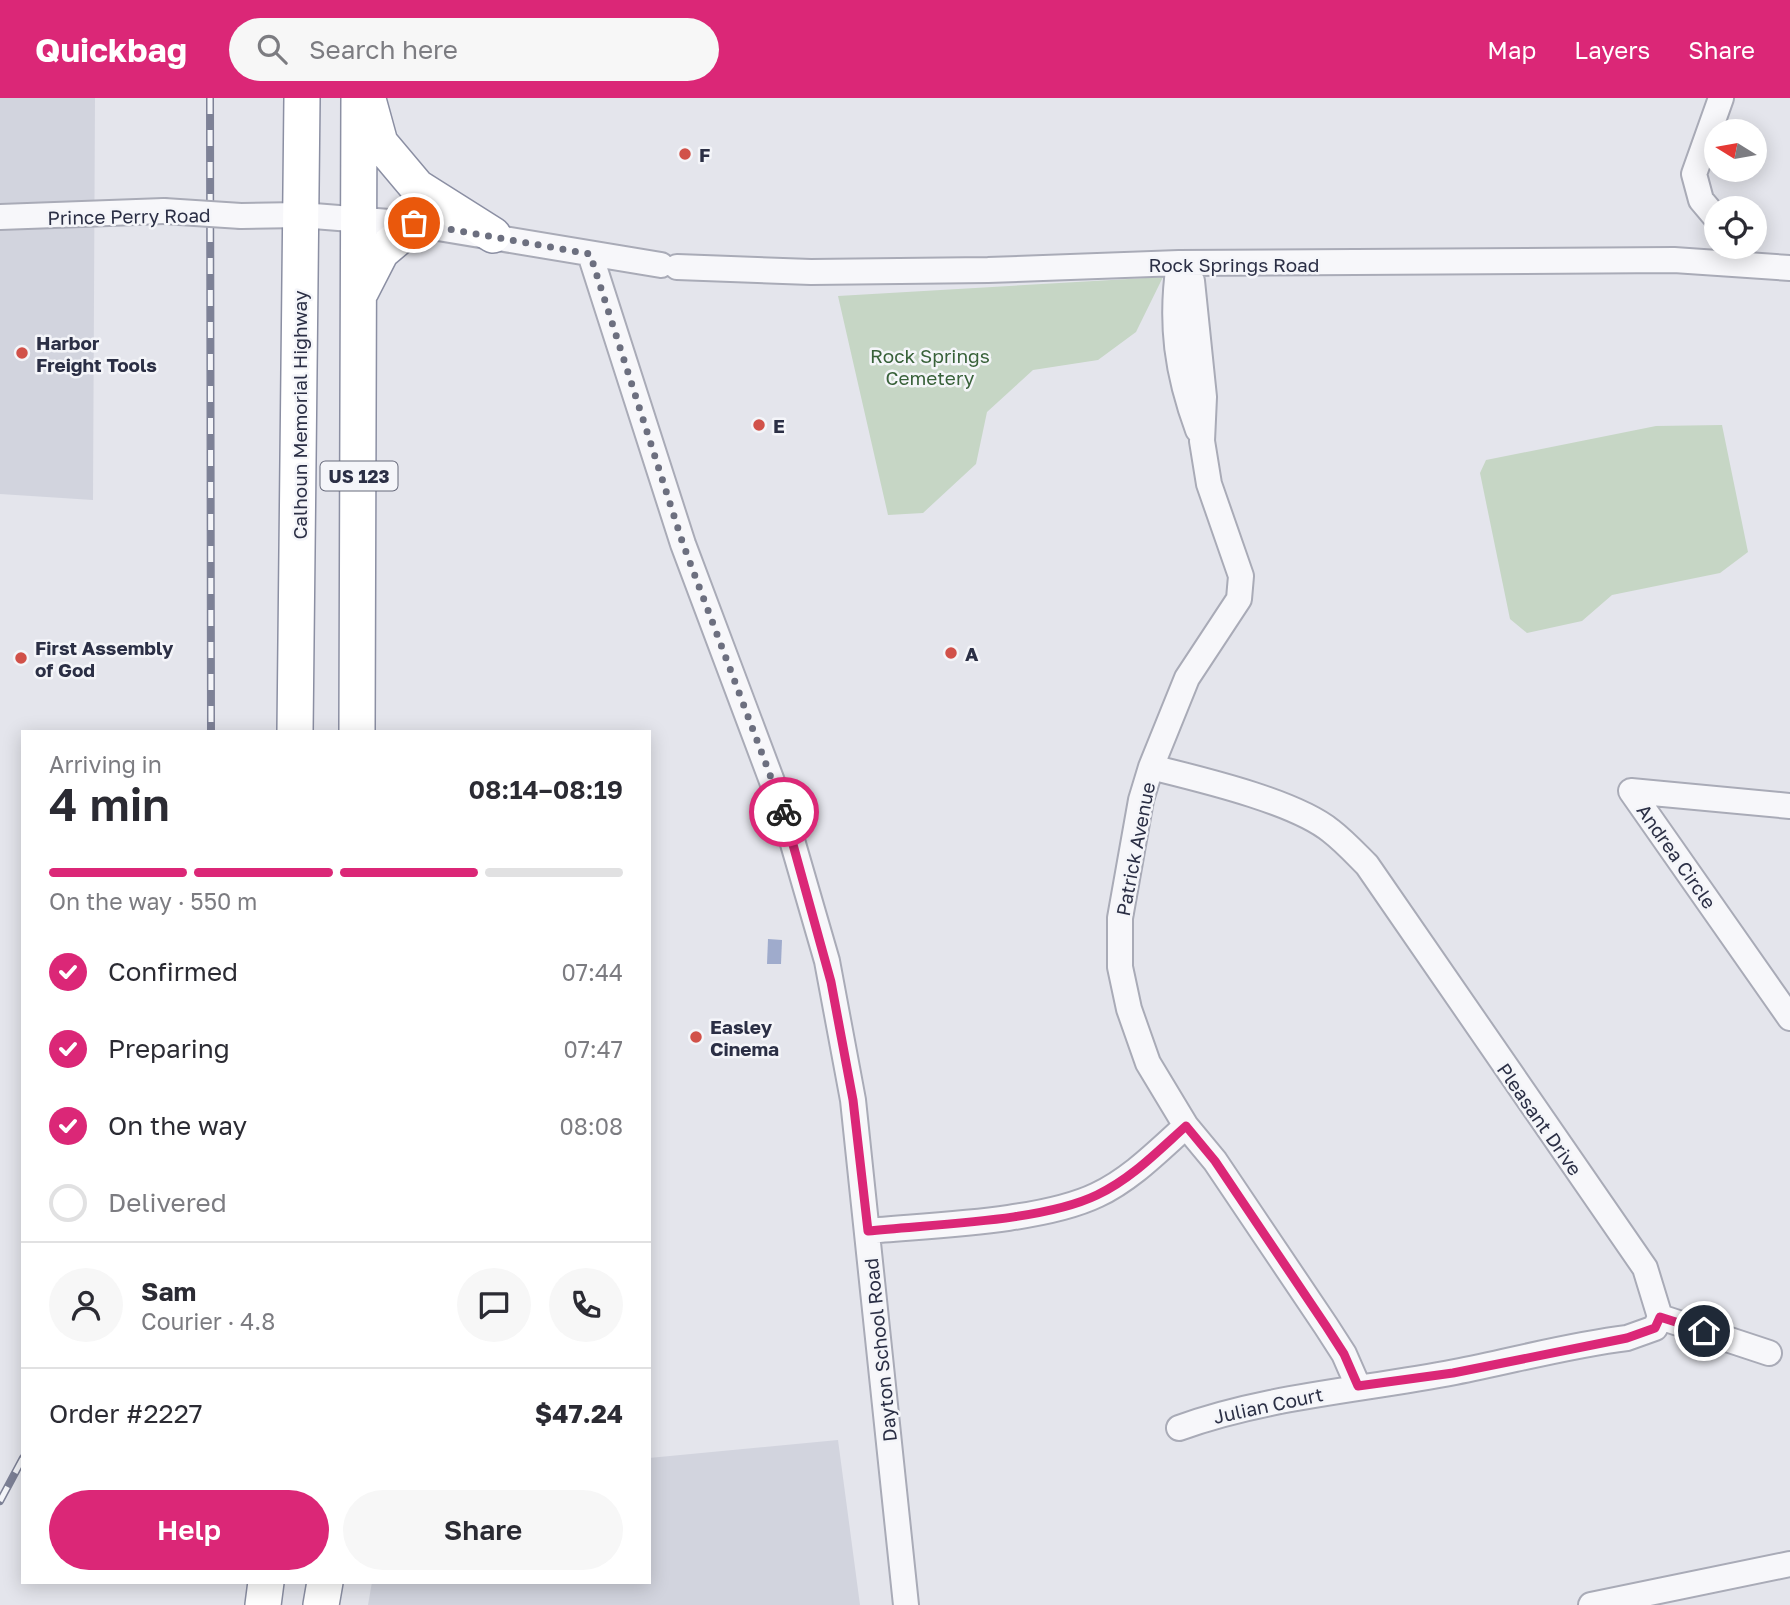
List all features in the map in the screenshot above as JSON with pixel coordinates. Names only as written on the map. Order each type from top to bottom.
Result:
[{"type":"highway","name":"Calhoun Memorial Highway","points":[[295,730],[302,98]]},
{"type":"highway","name":"US 123","points":[[357,730],[359,98]]},
{"type":"highway","points":[[367,98],[380,143],[417,187],[493,235]]},
{"type":"highway","points":[[359,295],[381,251],[414,223]]},
{"type":"highway","points":[[263,1605],[266,1584]]},
{"type":"highway","points":[[321,1605],[325,1584]]},
{"type":"street","points":[[1704,204],[1694,174],[1721,98]]},
{"type":"street","name":"Prince Perry Road","points":[[0,217],[164,211],[241,216],[300,215]]},
{"type":"street","name":"Rock Springs Road","points":[[300,215],[414,223],[669,266],[811,272],[1704,254]]},
{"type":"street","name":"Dayton School Road","points":[[590,254],[683,544],[785,816],[827,961],[847,1067],[868,1231],[906,1605]]},
{"type":"street","name":"Rock Springs Road","points":[[1748,259],[1790,268]]},
{"type":"street","name":"Patrick Avenue","points":[[1179,263],[1192,281],[1204,397],[1202,441],[1209,484],[1241,576],[1239,599],[1187,678],[1152,767],[1142,800],[1122,905],[1120,967],[1148,1063],[1186,1126],[1215,1161],[1326,1326],[1344,1354],[1358,1386]]},
{"type":"street","name":"Pleasant Drive","points":[[1152,767],[1203,780],[1298,812],[1330,830],[1367,865],[1644,1268],[1660,1317]]},
{"type":"street","name":"Andrea Circle","points":[[1790,806],[1631,791],[1790,1018]]},
{"type":"street","points":[[868,1231],[1019,1214],[1094,1196],[1123,1180],[1186,1126]]},
{"type":"street","points":[[1358,1386],[1453,1373],[1627,1338],[1655,1328],[1660,1317],[1769,1353]]},
{"type":"street","name":"Julian Court","points":[[1179,1428],[1243,1410],[1358,1386]]},
{"type":"street","points":[[1591,1605],[1790,1564]]},
{"type":"shaded area","points":[[0,98],[95,98],[93,500],[0,494]]},
{"type":"shaded area","points":[[838,1440],[860,1605],[368,1605],[372,1584],[651,1584],[651,1458]]},
{"type":"green space","name":"Rock Springs Cemetery","points":[[1163,277],[1136,332],[1098,360],[1033,370],[987,412],[976,464],[923,513],[888,515],[838,296]]},
{"type":"green space","points":[[1722,425],[1748,552],[1720,573],[1612,595],[1582,621],[1527,633],[1510,619],[1480,473],[1486,460],[1656,426]]},
{"type":"water","points":[[768,939],[782,940],[781,964],[767,964]]},
{"type":"railway","points":[[210,98],[211,730]]},
{"type":"railway","points":[[0,1501],[21,1462]]},
{"type":"way so far","points":[[414,223],[590,254],[683,544],[784,812]]},
{"type":"place","name":"F","points":[[685,154]]},
{"type":"place","name":"Harbor Freight Tools","points":[[22,353]]},
{"type":"place","name":"E","points":[[759,425]]},
{"type":"place","name":"A","points":[[951,653]]},
{"type":"place","name":"First Assembly of God","points":[[21,658]]},
{"type":"place","name":"Easley Cinema","points":[[696,1037]]},
{"type":"route","points":[[784,812],[827,961],[853,1100],[868,1231],[1019,1214],[1094,1196],[1123,1180],[1186,1126],[1215,1161],[1326,1326],[1344,1354],[1358,1386],[1453,1373],[1627,1338],[1655,1328],[1660,1317],[1704,1331]]}]
